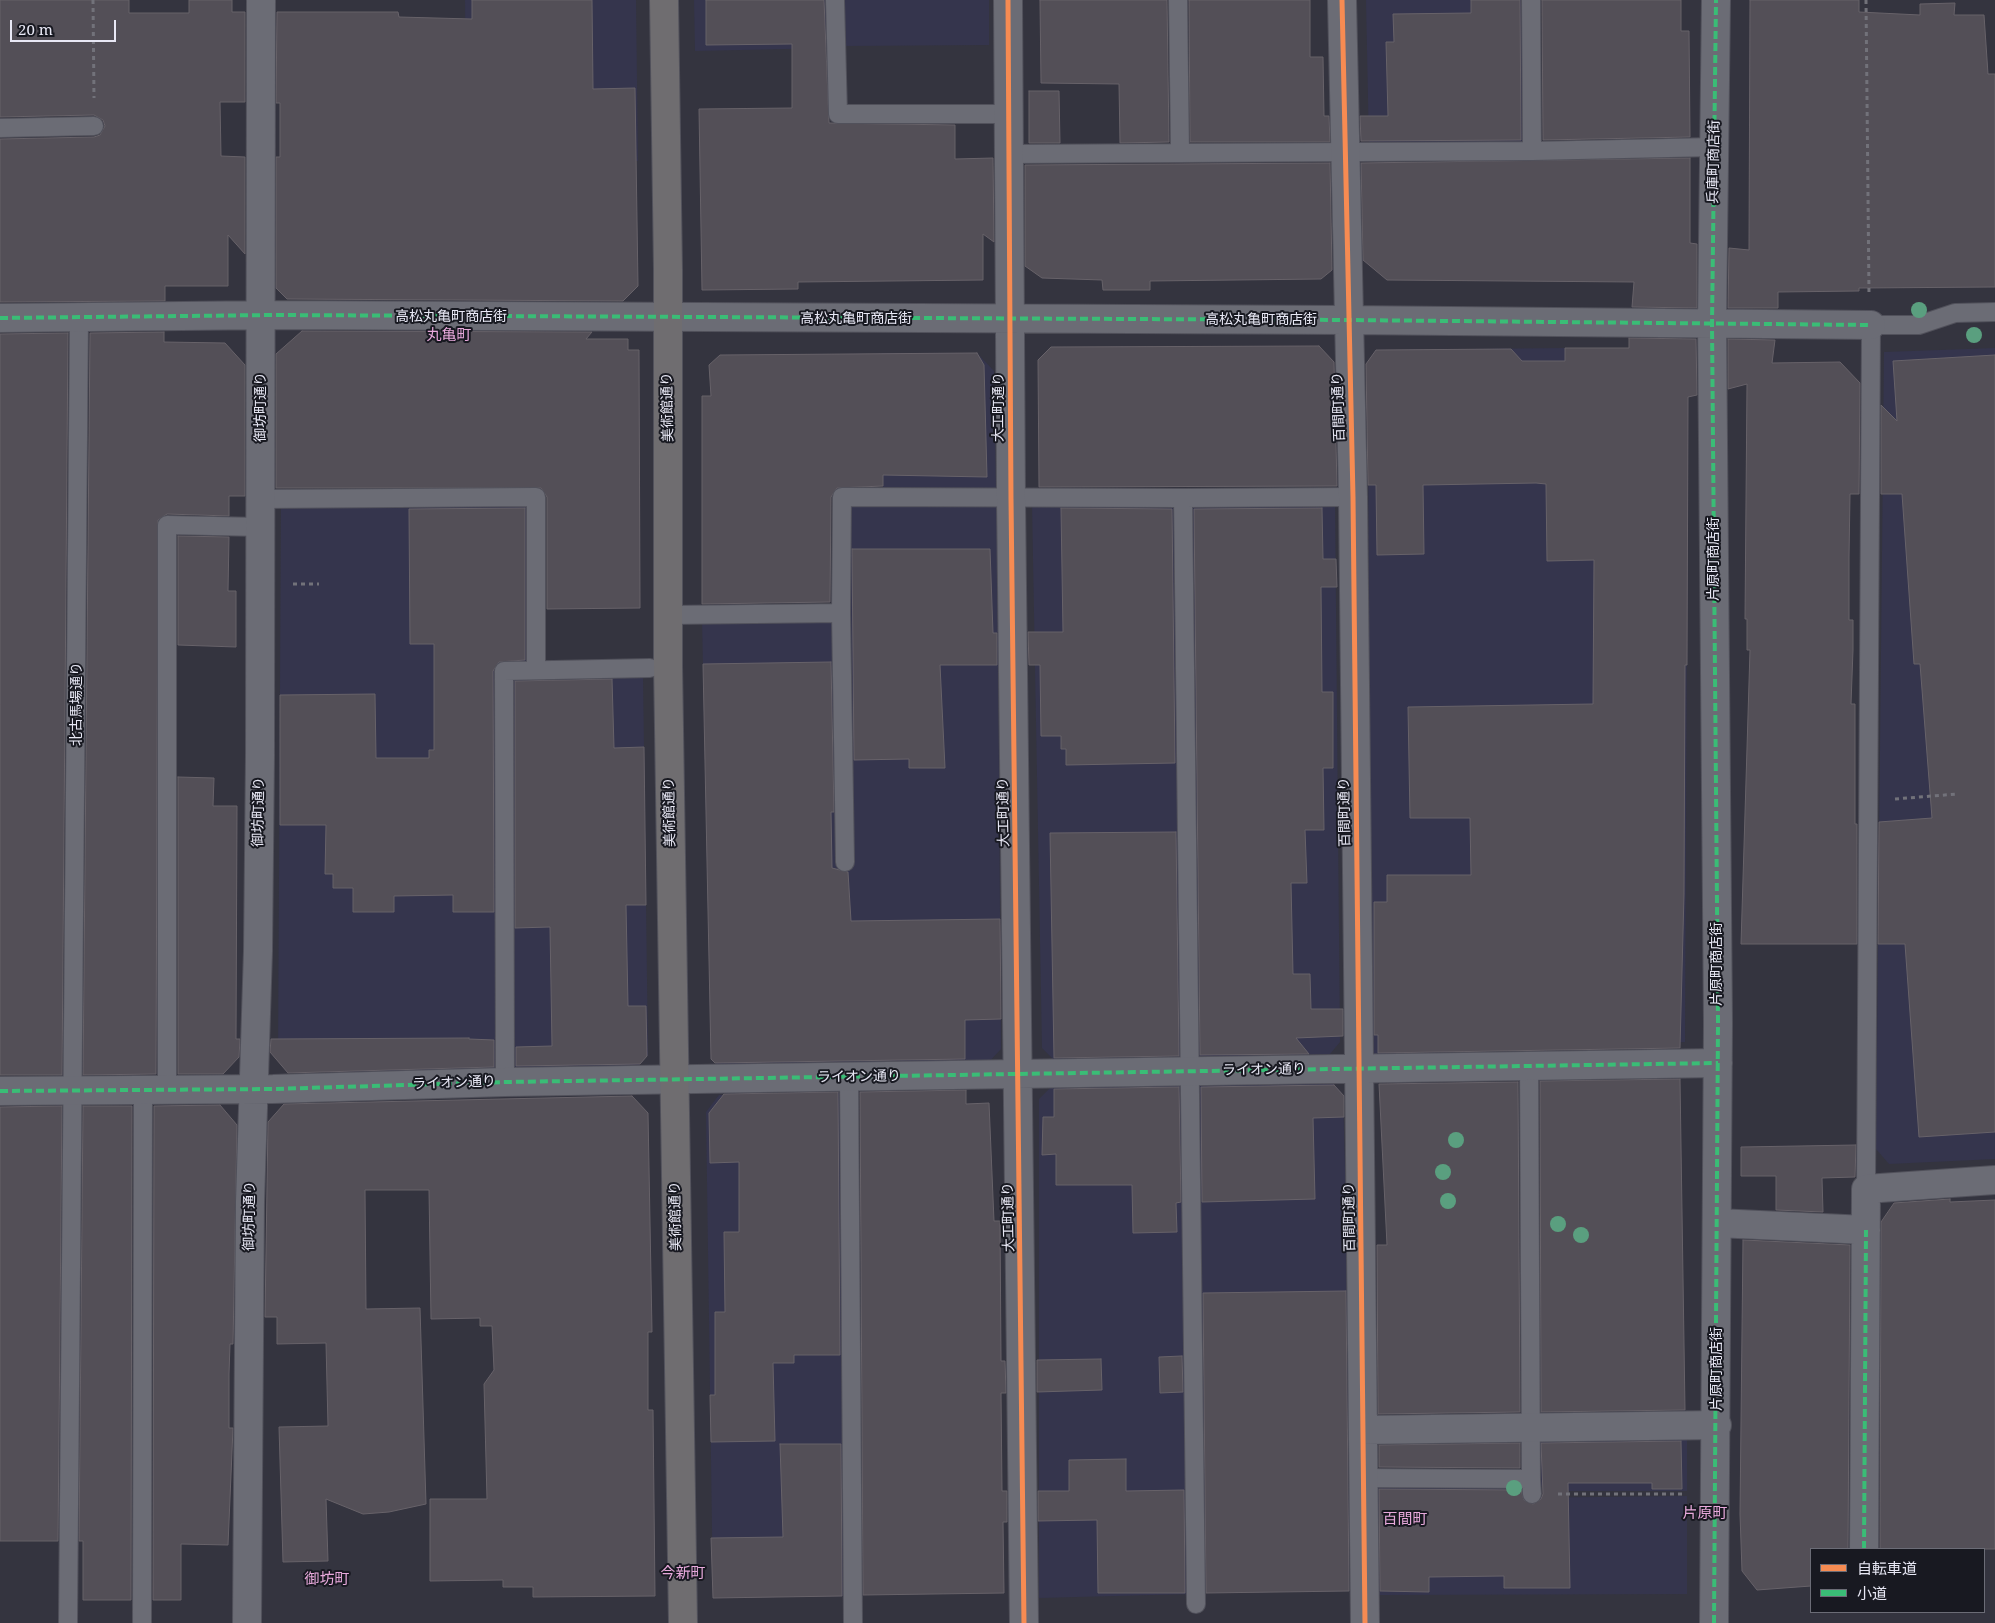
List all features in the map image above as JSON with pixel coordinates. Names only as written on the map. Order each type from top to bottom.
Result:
[{"type":"street","name":"御坊町通り","points":[[247,1623],[250,1202],[258,951],[261,0]]},
{"type":"street","name":"美術館通り","points":[[664,0],[668,616],[683,1623]]},
{"type":"street","name":"大工町通り","points":[[1008,0],[1011,499],[1020,1074],[1024,1623]]},
{"type":"street","name":"百間町通り","points":[[1342,0],[1347,320],[1353,497],[1365,1623]]},
{"type":"street","name":"兵庫町商店街","points":[[1712,324],[1716,0]]},
{"type":"street","name":"高松丸亀町商店街","points":[[0,318],[260,316],[1347,320],[1712,324],[1870,314]]},
{"type":"street","name":"片原町商店街","points":[[1712,324],[1718,1063],[1714,1613]]},
{"type":"street","name":"ライオン通り","points":[[0,1091],[1718,1063]]},
{"type":"street","points":[[1864,1548],[1866,1189],[1995,1180]]},
{"type":"street","points":[[1717,1223],[1866,1230]]},
{"type":"street","points":[[1363,1430],[1716,1425]]},
{"type":"lane","points":[[835,0],[838,114],[1009,114]]},
{"type":"lane","points":[[1178,0],[1180,152]]},
{"type":"lane","points":[[1531,0],[1532,151]]},
{"type":"lane","points":[[0,128],[94,126]]},
{"type":"lane","points":[[1008,154],[1532,151],[1714,147]]},
{"type":"lane","points":[[1866,1189],[1870,314],[1919,325],[1955,313],[1995,312]]},
{"type":"lane","name":"北古馬場通り","points":[[68,1623],[74,1090],[79,318]]},
{"type":"lane","points":[[845,862],[841,613],[842,498],[1353,497]]},
{"type":"lane","points":[[260,499],[536,498],[536,670]]},
{"type":"lane","points":[[1184,498],[1190,1248],[1196,1604]]},
{"type":"lane","points":[[142,1623],[168,526],[260,527]]},
{"type":"lane","points":[[668,616],[841,613]]},
{"type":"lane","points":[[506,1082],[504,671],[650,668]]},
{"type":"lane","points":[[1363,1478],[1531,1486],[1529,1066]]},
{"type":"lane","points":[[849,1078],[853,1623]]},
{"type":"path","points":[[93,0],[94,126]]},
{"type":"path","points":[[1866,0],[1870,314]]},
{"type":"path","points":[[286,584],[320,584]]},
{"type":"path","points":[[1889,799],[1957,794]]},
{"type":"path","points":[[1531,1486],[1715,1494]]},
{"type":"shaded area","points":[[465,0],[636,0],[638,161],[467,162]]},
{"type":"shaded area","points":[[694,0],[832,0],[832,48],[695,51]]},
{"type":"shaded area","points":[[843,0],[989,0],[989,45],[843,46]]},
{"type":"shaded area","points":[[1366,0],[1528,0],[1528,148],[1369,148]]},
{"type":"shaded area","points":[[1634,348],[1688,398],[1685,1042],[1370,1055],[1368,361],[1376,350]]},
{"type":"shaded area","points":[[1995,348],[1995,1159],[1889,1164],[1876,1149],[1884,352]]},
{"type":"shaded area","points":[[882,353],[977,353],[994,371],[996,490],[883,490]]},
{"type":"shaded area","points":[[1335,499],[1340,1042],[1330,1054],[1195,1057],[1192,501]]},
{"type":"shaded area","points":[[845,500],[997,503],[1001,1049],[987,1064],[723,1070],[711,1059],[702,619],[837,619]]},
{"type":"shaded area","points":[[531,502],[532,664],[498,665],[499,1071],[287,1072],[278,1061],[281,504]]},
{"type":"shaded area","points":[[1179,502],[1188,1056],[1053,1059],[1042,1048],[1032,504]]},
{"type":"shaded area","points":[[643,674],[648,1055],[636,1068],[511,1071],[509,676]]},
{"type":"shaded area","points":[[1332,1082],[1343,1095],[1346,1203],[1349,1591],[1201,1593],[1192,1085]]},
{"type":"shaded area","points":[[1183,1084],[1192,1594],[1039,1598],[1039,1099],[1050,1088]]},
{"type":"shaded area","points":[[845,1093],[850,1596],[713,1598],[706,1112],[719,1095]]},
{"type":"shaded area","points":[[1687,1432],[1687,1491],[1547,1491],[1536,1481],[1535,1433]]},
{"type":"shaded area","points":[[1375,1481],[1507,1482],[1508,1498],[1687,1496],[1687,1594],[1379,1595]]},
{"type":"building","points":[[0,0],[129,0],[129,13],[189,13],[189,0],[232,0],[232,12],[245,12],[245,102],[220,102],[221,156],[245,157],[245,254],[228,235],[228,286],[165,286],[165,301],[0,302],[0,139],[94,137],[100,135],[105,126],[103,120],[94,115],[0,117]]},
{"type":"building","points":[[472,0],[592,0],[593,89],[635,88],[638,286],[623,301],[287,299],[276,288],[276,157],[280,157],[280,103],[276,103],[277,12],[398,12],[399,17],[472,19]]},
{"type":"building","points":[[706,0],[824,0],[829,123],[955,125],[955,159],[993,158],[994,242],[983,234],[983,280],[798,282],[798,289],[702,290],[699,109],[792,108],[792,44],[706,45]]},
{"type":"building","points":[[1040,0],[1167,0],[1169,142],[1120,143],[1119,84],[1041,83]]},
{"type":"building","points":[[1189,0],[1310,0],[1310,57],[1323,57],[1324,116],[1329,116],[1330,142],[1190,142]]},
{"type":"building","points":[[1471,0],[1520,0],[1521,140],[1361,141],[1360,116],[1388,116],[1386,42],[1394,42],[1393,14],[1471,13]]},
{"type":"building","points":[[1542,0],[1681,0],[1681,31],[1689,31],[1690,137],[1543,140]]},
{"type":"building","points":[[1750,0],[1859,0],[1859,12],[1920,15],[1920,4],[1955,3],[1954,15],[1984,15],[1988,74],[1995,74],[1995,287],[1859,288],[1859,291],[1778,292],[1778,308],[1728,308],[1729,248],[1749,250]]},
{"type":"building","points":[[1029,91],[1059,91],[1060,143],[1029,143]]},
{"type":"building","points":[[1690,158],[1690,243],[1697,244],[1697,308],[1632,307],[1634,282],[1387,280],[1363,260],[1361,163]]},
{"type":"building","points":[[1330,163],[1332,270],[1321,279],[1150,281],[1150,290],[1103,290],[1102,280],[1042,278],[1025,266],[1025,165]]},
{"type":"building","points":[[302,331],[592,332],[586,339],[628,339],[628,350],[639,350],[640,608],[547,609],[547,497],[541,488],[276,488],[276,354]]},
{"type":"building","points":[[164,332],[164,342],[225,343],[245,365],[245,496],[229,496],[229,516],[167,514],[158,520],[156,1074],[83,1075],[90,333]]},
{"type":"building","points":[[68,333],[62,1075],[0,1075],[0,334]]},
{"type":"building","points":[[1629,338],[1696,339],[1697,395],[1688,397],[1687,665],[1685,665],[1684,894],[1680,1048],[1378,1053],[1378,1035],[1374,1035],[1374,902],[1387,902],[1387,875],[1471,875],[1470,818],[1410,818],[1408,707],[1593,704],[1594,560],[1547,561],[1546,484],[1536,483],[1423,485],[1424,554],[1377,555],[1376,485],[1368,485],[1366,364],[1376,350],[1511,349],[1522,361],[1565,361],[1565,348],[1629,348]]},
{"type":"building","points":[[1728,339],[1775,340],[1772,363],[1840,362],[1860,383],[1859,494],[1850,494],[1849,557],[1849,620],[1853,620],[1851,704],[1855,704],[1857,944],[1741,944],[1750,650],[1747,650],[1747,619],[1745,619],[1747,384],[1728,389]]},
{"type":"building","points":[[1319,346],[1334,362],[1337,486],[1039,487],[1038,360],[1051,347]]},
{"type":"building","points":[[977,353],[984,365],[987,477],[883,475],[883,486],[837,488],[831,497],[830,602],[702,604],[702,396],[711,396],[709,365],[720,355]]},
{"type":"building","points":[[1995,355],[1995,1132],[1919,1137],[1905,944],[1878,944],[1879,822],[1932,818],[1920,664],[1914,664],[1902,494],[1881,494],[1881,405],[1897,421],[1893,361]]},
{"type":"building","points":[[525,508],[525,660],[499,662],[493,671],[494,912],[453,912],[453,895],[394,896],[394,912],[353,912],[353,888],[333,888],[333,874],[325,874],[326,825],[280,825],[280,695],[375,694],[376,758],[429,758],[429,750],[434,750],[434,644],[410,644],[409,509]]},
{"type":"building","points":[[1061,508],[1172,509],[1175,763],[1066,765],[1066,749],[1061,749],[1061,736],[1041,736],[1040,665],[1029,665],[1028,632],[1063,632]]},
{"type":"building","points":[[1322,508],[1323,559],[1336,559],[1337,587],[1321,587],[1322,692],[1333,692],[1333,768],[1323,768],[1324,830],[1305,830],[1307,883],[1291,883],[1293,974],[1310,974],[1311,1009],[1343,1009],[1343,1036],[1296,1038],[1309,1054],[1200,1055],[1194,509]]},
{"type":"building","points":[[178,536],[229,537],[228,591],[236,591],[236,647],[178,645]]},
{"type":"building","points":[[852,549],[990,549],[993,633],[997,633],[997,665],[940,665],[945,768],[909,768],[909,759],[854,760]]},
{"type":"building","points":[[831,662],[834,812],[831,812],[832,868],[848,872],[851,921],[1000,919],[1001,1019],[965,1020],[965,1059],[715,1063],[711,1059],[703,664]]},
{"type":"building","points":[[612,679],[614,748],[644,747],[646,905],[626,905],[628,1006],[646,1006],[647,1056],[640,1064],[516,1066],[516,1047],[552,1046],[550,927],[515,928],[515,681]]},
{"type":"building","points":[[178,777],[214,778],[213,806],[237,806],[236,1039],[240,1039],[239,1057],[223,1074],[178,1074]]},
{"type":"building","points":[[1176,832],[1179,1056],[1054,1058],[1050,833]]},
{"type":"building","points":[[469,1038],[494,1040],[494,1067],[288,1073],[270,1052],[271,1039]]},
{"type":"building","points":[[1680,1079],[1685,1410],[1541,1412],[1540,1081]]},
{"type":"building","points":[[1518,1082],[1520,1412],[1378,1414],[1377,1245],[1387,1245],[1379,1084]]},
{"type":"building","points":[[1334,1085],[1344,1096],[1344,1117],[1313,1118],[1315,1199],[1202,1202],[1201,1087]]},
{"type":"building","points":[[1179,1087],[1181,1202],[1176,1203],[1177,1232],[1133,1233],[1132,1185],[1056,1185],[1056,1154],[1042,1155],[1043,1117],[1054,1117],[1054,1089]]},
{"type":"building","points":[[966,1090],[966,1104],[989,1103],[994,1221],[1000,1221],[1001,1361],[1005,1361],[1006,1393],[1001,1393],[1002,1491],[1007,1491],[1007,1522],[1003,1522],[1004,1593],[863,1595],[860,1092]]},
{"type":"building","points":[[838,1092],[840,1355],[794,1355],[794,1363],[773,1363],[775,1441],[711,1442],[710,1395],[715,1395],[715,1312],[725,1312],[724,1232],[739,1232],[739,1162],[710,1163],[709,1113],[724,1094]]},
{"type":"building","points":[[632,1096],[648,1113],[652,1332],[648,1332],[648,1410],[653,1410],[655,1596],[533,1597],[533,1587],[503,1587],[503,1580],[430,1581],[430,1499],[487,1499],[484,1384],[494,1370],[492,1326],[480,1326],[480,1318],[431,1319],[429,1190],[365,1190],[366,1309],[420,1308],[426,1504],[389,1512],[363,1514],[326,1499],[328,1561],[283,1562],[279,1427],[328,1426],[326,1343],[277,1344],[277,1317],[265,1317],[268,1122],[284,1104]]},
{"type":"building","points":[[220,1105],[237,1125],[233,1344],[230,1344],[229,1374],[229,1428],[233,1428],[228,1545],[181,1544],[181,1600],[153,1600],[154,1106]]},
{"type":"building","points":[[62,1106],[58,1541],[0,1541],[0,1107]]},
{"type":"building","points":[[83,1106],[132,1106],[131,1600],[83,1600],[83,1541],[79,1541]]},
{"type":"building","points":[[1856,1145],[1855,1177],[1822,1178],[1823,1212],[1776,1210],[1776,1176],[1741,1176],[1741,1147]]},
{"type":"building","points":[[1950,1199],[1950,1202],[1995,1200],[1995,1549],[1880,1548],[1881,1222],[1894,1203]]},
{"type":"building","points":[[1743,1240],[1850,1245],[1848,1548],[1810,1548],[1810,1586],[1757,1590],[1742,1571],[1740,1514]]},
{"type":"building","points":[[1346,1291],[1349,1591],[1206,1593],[1203,1293]]},
{"type":"building","points":[[1182,1356],[1183,1392],[1160,1393],[1159,1357]]},
{"type":"building","points":[[1101,1359],[1102,1390],[1037,1392],[1037,1360]]},
{"type":"building","points":[[1681,1441],[1682,1489],[1652,1489],[1652,1483],[1568,1483],[1570,1588],[1504,1588],[1504,1576],[1429,1577],[1429,1592],[1380,1591],[1379,1489],[1521,1490],[1524,1500],[1533,1504],[1541,1499],[1543,1494],[1541,1443]]},
{"type":"building","points":[[1520,1443],[1520,1468],[1379,1467],[1379,1445]]},
{"type":"building","points":[[780,1444],[841,1444],[842,1596],[713,1598],[711,1538],[783,1537]]},
{"type":"building","points":[[1126,1459],[1126,1491],[1184,1490],[1185,1593],[1098,1593],[1097,1520],[1038,1521],[1038,1491],[1069,1491],[1069,1460]]},
{"type":"marked path","points":[[1714,1623],[1718,1023],[1712,324],[1716,0]]},
{"type":"marked path","points":[[0,318],[273,315],[1347,320],[1871,325]]},
{"type":"marked path","points":[[0,1091],[273,1089],[505,1082],[1718,1063]]},
{"type":"marked path","points":[[1864,1548],[1866,1230]]},
{"type":"cycle path","points":[[1008,0],[1011,499],[1024,1623]]},
{"type":"cycle path","points":[[1342,0],[1353,497],[1365,1623]]},
{"type":"district","name":"丸亀町","points":[[449,336]]},
{"type":"district","name":"片原町","points":[[1705,1514]]},
{"type":"district","name":"百間町","points":[[1405,1520]]},
{"type":"district","name":"今新町","points":[[683,1574]]},
{"type":"district","name":"御坊町","points":[[327,1580]]}]
